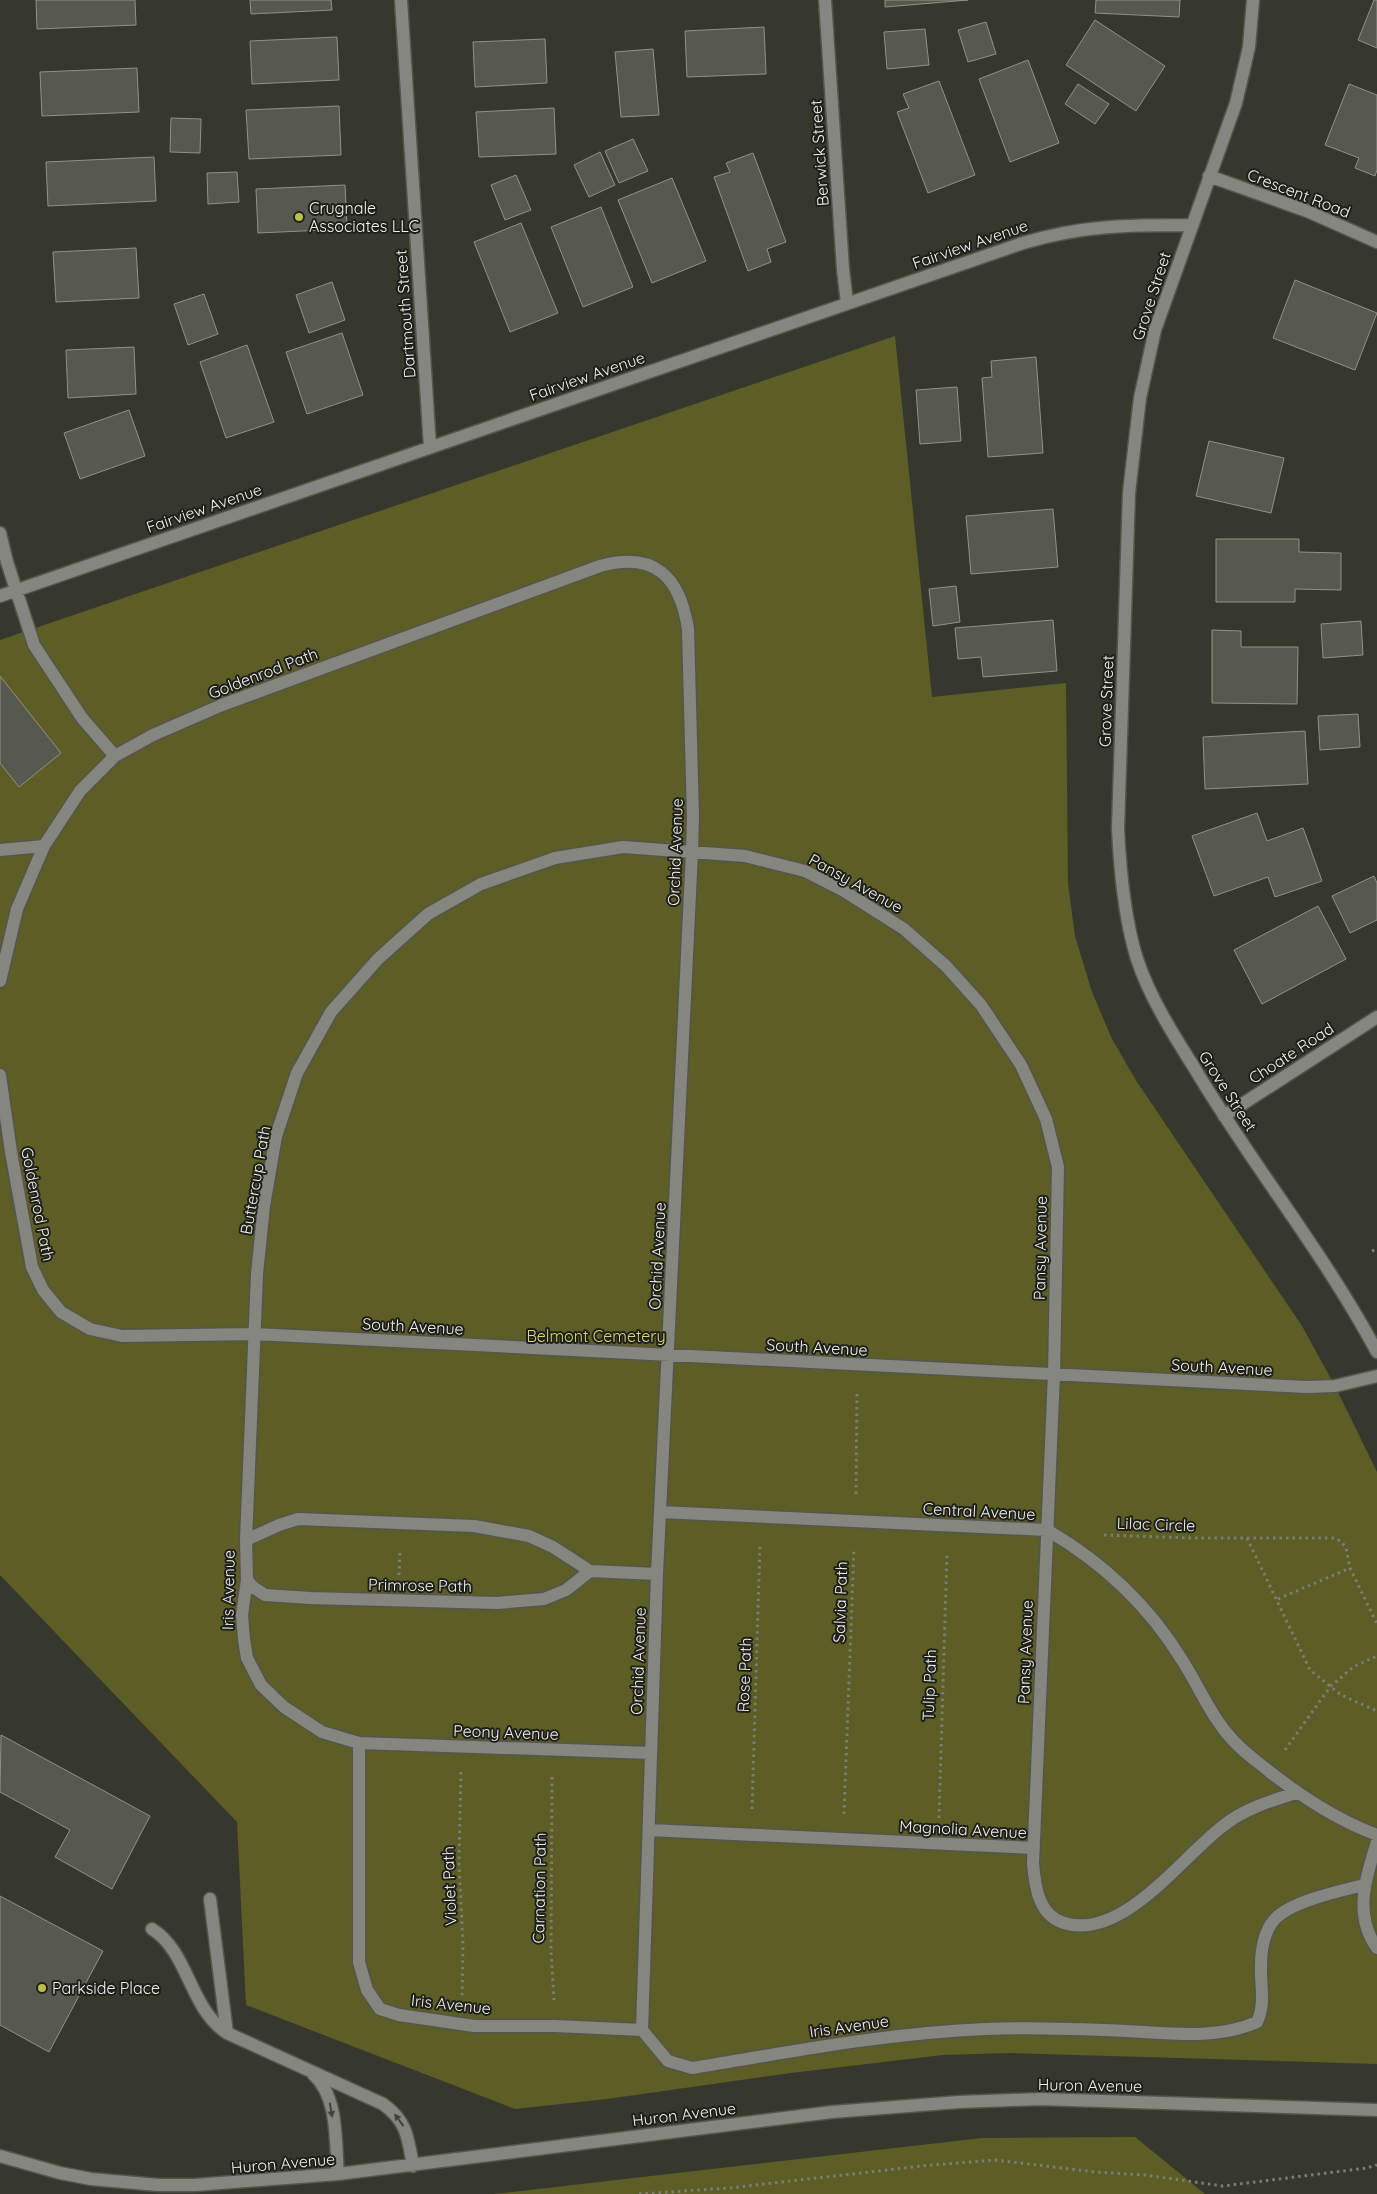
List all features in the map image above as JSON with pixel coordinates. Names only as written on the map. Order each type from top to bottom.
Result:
[{"type":"street","name":"Dartmouth Street","points":[[401,0],[430,447]]},
{"type":"street","name":"Berwick Street","points":[[825,0],[843,269],[847,303]]},
{"type":"street","name":"Grove Street","points":[[1254,0],[1249,47],[1236,103],[1155,330],[1146,365],[1136,431],[1129,493],[1118,828],[1124,898],[1137,959],[1164,1019],[1224,1116],[1333,1277],[1377,1352]]},
{"type":"street","name":"Crescent Road","points":[[1209,176],[1307,211],[1377,242]]},
{"type":"street","name":"Fairview Avenue","points":[[0,596],[1023,242],[1062,232],[1120,224],[1192,225]]},
{"type":"street","points":[[0,533],[3,550],[30,634],[39,654],[94,734],[115,756]]},
{"type":"street","name":"Goldenrod Path","points":[[0,981],[17,910],[44,846],[80,791],[115,756],[153,735],[222,705],[600,566],[628,561],[645,564],[669,577]]},
{"type":"street","name":"Orchid Avenue","points":[[642,2030],[657,1574],[692,852],[693,798],[688,629],[682,602],[669,577]]},
{"type":"street","points":[[0,850],[44,846]]},
{"type":"street","name":"Buttercup Path","points":[[246,1540],[257,1274],[264,1206],[276,1136],[297,1073],[331,1012],[378,959],[428,914],[481,884],[555,858],[624,847],[692,852]]},
{"type":"street","name":"Pansy Avenue","points":[[692,852],[745,856],[805,871],[904,929],[946,966],[981,1005],[1021,1065],[1046,1119],[1058,1167],[1054,1374],[1034,1848]]},
{"type":"street","name":"Choate Road","points":[[1224,1116],[1377,1017]]},
{"type":"street","name":"Goldenrod Path","points":[[0,1075],[11,1152],[32,1267],[43,1290],[61,1312],[90,1328],[122,1336],[255,1334]]},
{"type":"street","name":"South Avenue","points":[[255,1334],[1307,1387],[1335,1386],[1377,1376]]},
{"type":"street","name":"Central Avenue","points":[[660,1512],[1047,1530],[1064,1540],[1104,1570],[1139,1603],[1182,1660],[1224,1731],[1246,1754],[1296,1793],[1329,1814],[1377,1835]]},
{"type":"street","name":"Iris Avenue","points":[[590,1571],[553,1547],[529,1536],[474,1526],[298,1519],[279,1525],[246,1540],[246,1580],[242,1615],[244,1639],[247,1658],[261,1685],[284,1707],[322,1732],[359,1743],[359,1962],[368,1990],[380,2009],[399,2015],[462,2024],[642,2030],[668,2062],[692,2068],[894,2036],[986,2029],[1055,2028],[1198,2034],[1242,2029],[1257,2022],[1263,2010],[1260,1965],[1264,1939],[1275,1919],[1300,1904],[1364,1885]]},
{"type":"street","points":[[590,1571],[657,1574]]},
{"type":"street","name":"Primrose Path","points":[[246,1580],[265,1595],[497,1603],[544,1599],[566,1590],[590,1571]]},
{"type":"street","name":"Peony Avenue","points":[[359,1743],[651,1753]]},
{"type":"street","name":"Magnolia Avenue","points":[[649,1830],[1034,1848],[1036,1892],[1046,1911],[1063,1923],[1075,1926],[1090,1925],[1117,1917],[1138,1902],[1213,1834],[1238,1816],[1296,1793]]},
{"type":"street","points":[[1377,1842],[1364,1885],[1366,1921],[1369,1933],[1377,1948]]},
{"type":"street","points":[[210,1899],[227,2033]]},
{"type":"street","points":[[152,1929],[163,1936],[172,1949],[206,2013],[216,2025],[227,2033],[383,2104],[393,2111],[406,2130],[413,2166]]},
{"type":"street","points":[[307,2069],[322,2084],[331,2105],[338,2174]]},
{"type":"street","name":"Huron Avenue","points":[[0,2156],[68,2175],[158,2185],[231,2184],[413,2166],[832,2112],[959,2102],[1048,2100],[1377,2110]]},
{"type":"path","points":[[1372,1251],[1377,1249]]},
{"type":"path","name":"Salvia Path","points":[[844,1840],[855,1521],[858,1365]]},
{"type":"path","name":"Rose Path","points":[[752,1835],[761,1517]]},
{"type":"path","points":[[399,1601],[402,1523]]},
{"type":"path","name":"Tulip Path","points":[[939,1844],[944,1599],[948,1526]]},
{"type":"path","name":"Lilac Circle","points":[[1064,1540],[1096,1534],[1192,1538],[1333,1538],[1341,1541],[1346,1548],[1350,1568],[1377,1624]]},
{"type":"path","points":[[1247,1538],[1278,1599],[1310,1670],[1341,1695],[1377,1711]]},
{"type":"path","points":[[1278,1599],[1350,1568]]},
{"type":"path","points":[[1269,1771],[1330,1687],[1353,1667],[1377,1656]]},
{"type":"path","name":"Violet Path","points":[[461,1747],[459,1864],[463,1944],[462,2024]]},
{"type":"path","name":"Carnation Path","points":[[553,1749],[551,1951],[555,2026]]},
{"type":"path","points":[[638,2194],[738,2187],[931,2165],[996,2160],[1095,2172],[1145,2175],[1223,2186],[1367,2168],[1377,2164]]},
{"type":"green space","name":"Belmont Cemetery","points":[[895,336],[932,697],[1066,683],[1068,883],[1075,936],[1092,992],[1112,1039],[1137,1082],[1302,1326],[1335,1386],[1377,1472],[1377,2064],[1011,2053],[943,2055],[791,2073],[607,2099],[515,2109],[246,2005],[237,1822],[0,1575],[0,640]]},
{"type":"green space","points":[[1135,2137],[1205,2194],[494,2194],[982,2138]]},
{"type":"building","points":[[36,0],[135,0],[136,25],[37,29]]},
{"type":"building","points":[[250,0],[331,0],[332,10],[251,14]]},
{"type":"building","points":[[885,0],[968,0],[885,7]]},
{"type":"building","points":[[1096,0],[1180,0],[1179,17],[1095,13]]},
{"type":"building","points":[[1374,0],[1377,0],[1377,48],[1358,40]]},
{"type":"building","points":[[1095,20],[1165,66],[1136,111],[1066,65]]},
{"type":"building","points":[[986,22],[996,54],[968,62],[958,30]]},
{"type":"building","points":[[764,27],[766,74],[687,77],[685,31]]},
{"type":"building","points":[[925,29],[929,65],[887,69],[884,32]]},
{"type":"building","points":[[337,37],[339,80],[252,84],[250,41]]},
{"type":"building","points":[[545,39],[547,83],[475,87],[473,42]]},
{"type":"building","points":[[653,49],[659,115],[621,117],[615,52]]},
{"type":"building","points":[[1028,60],[1059,143],[1010,162],[979,79]]},
{"type":"building","points":[[137,68],[139,112],[42,116],[40,72]]},
{"type":"building","points":[[939,81],[975,175],[928,193],[897,112],[909,108],[903,94]]},
{"type":"building","points":[[1078,84],[1109,104],[1095,124],[1065,104]]},
{"type":"building","points":[[1349,84],[1377,95],[1377,170],[1375,176],[1355,168],[1359,158],[1325,145]]},
{"type":"building","points":[[339,106],[341,155],[249,159],[246,110]]},
{"type":"building","points":[[554,108],[556,154],[479,157],[476,112]]},
{"type":"building","points":[[171,118],[201,119],[200,153],[170,152]]},
{"type":"building","points":[[633,139],[648,171],[619,183],[605,151]]},
{"type":"building","points":[[600,152],[615,185],[589,197],[574,165]]},
{"type":"building","points":[[753,153],[786,242],[767,249],[771,262],[748,271],[714,177],[730,172],[726,163]]},
{"type":"building","points":[[154,157],[156,201],[48,206],[46,162]]},
{"type":"building","points":[[237,172],[239,202],[208,204],[207,173]]},
{"type":"building","points":[[516,175],[531,210],[505,220],[491,185]]},
{"type":"building","points":[[672,178],[706,261],[652,283],[618,200]]},
{"type":"building","points":[[345,185],[347,229],[258,233],[256,189]]},
{"type":"building","points":[[601,207],[633,287],[583,307],[551,227]]},
{"type":"building","points":[[521,223],[558,313],[510,332],[474,242]]},
{"type":"building","points":[[136,248],[139,298],[56,302],[53,252]]},
{"type":"building","points":[[1295,280],[1377,313],[1355,370],[1273,338]]},
{"type":"building","points":[[332,282],[345,320],[309,333],[296,295]]},
{"type":"building","points":[[204,294],[218,334],[188,345],[174,304]]},
{"type":"building","points":[[342,333],[363,395],[307,414],[286,352]]},
{"type":"building","points":[[247,345],[274,422],[226,438],[200,362]]},
{"type":"building","points":[[134,347],[136,394],[68,398],[66,350]]},
{"type":"building","points":[[1036,357],[1043,453],[988,457],[982,378],[992,377],[991,361]]},
{"type":"building","points":[[957,387],[961,441],[920,444],[916,390]]},
{"type":"building","points":[[129,410],[145,456],[80,479],[64,433]]},
{"type":"building","points":[[1209,441],[1284,458],[1271,513],[1196,496]]},
{"type":"building","points":[[1053,509],[1058,567],[971,574],[966,516]]},
{"type":"building","points":[[1216,539],[1299,539],[1299,552],[1341,553],[1341,590],[1295,589],[1295,602],[1216,602]]},
{"type":"building","points":[[956,586],[960,622],[933,626],[929,589]]},
{"type":"building","points":[[1053,620],[1057,671],[983,677],[981,657],[958,659],[955,628]]},
{"type":"building","points":[[1361,621],[1363,655],[1323,658],[1321,624]]},
{"type":"building","points":[[1212,630],[1241,631],[1241,647],[1298,647],[1297,704],[1212,703]]},
{"type":"building","points":[[0,676],[61,753],[19,787],[0,763]]},
{"type":"building","points":[[1358,714],[1360,747],[1320,750],[1318,716]]},
{"type":"building","points":[[1305,731],[1308,784],[1205,789],[1203,737]]},
{"type":"building","points":[[1257,813],[1267,841],[1303,828],[1322,881],[1275,897],[1268,877],[1214,896],[1192,836]]},
{"type":"building","points":[[1374,876],[1377,883],[1377,920],[1350,933],[1332,896]]},
{"type":"building","points":[[1318,906],[1346,959],[1262,1004],[1234,950]]},
{"type":"building","points":[[1,1735],[150,1816],[112,1889],[55,1857],[70,1830],[0,1792]]},
{"type":"building","name":"Parkside Place","points":[[0,1896],[103,1951],[49,2052],[0,2025]]},
{"type":"place","name":"Crugnale Associates LLC","points":[[299,217]]},
{"type":"place","name":"Parkside Place","points":[[42,1988]]}]
